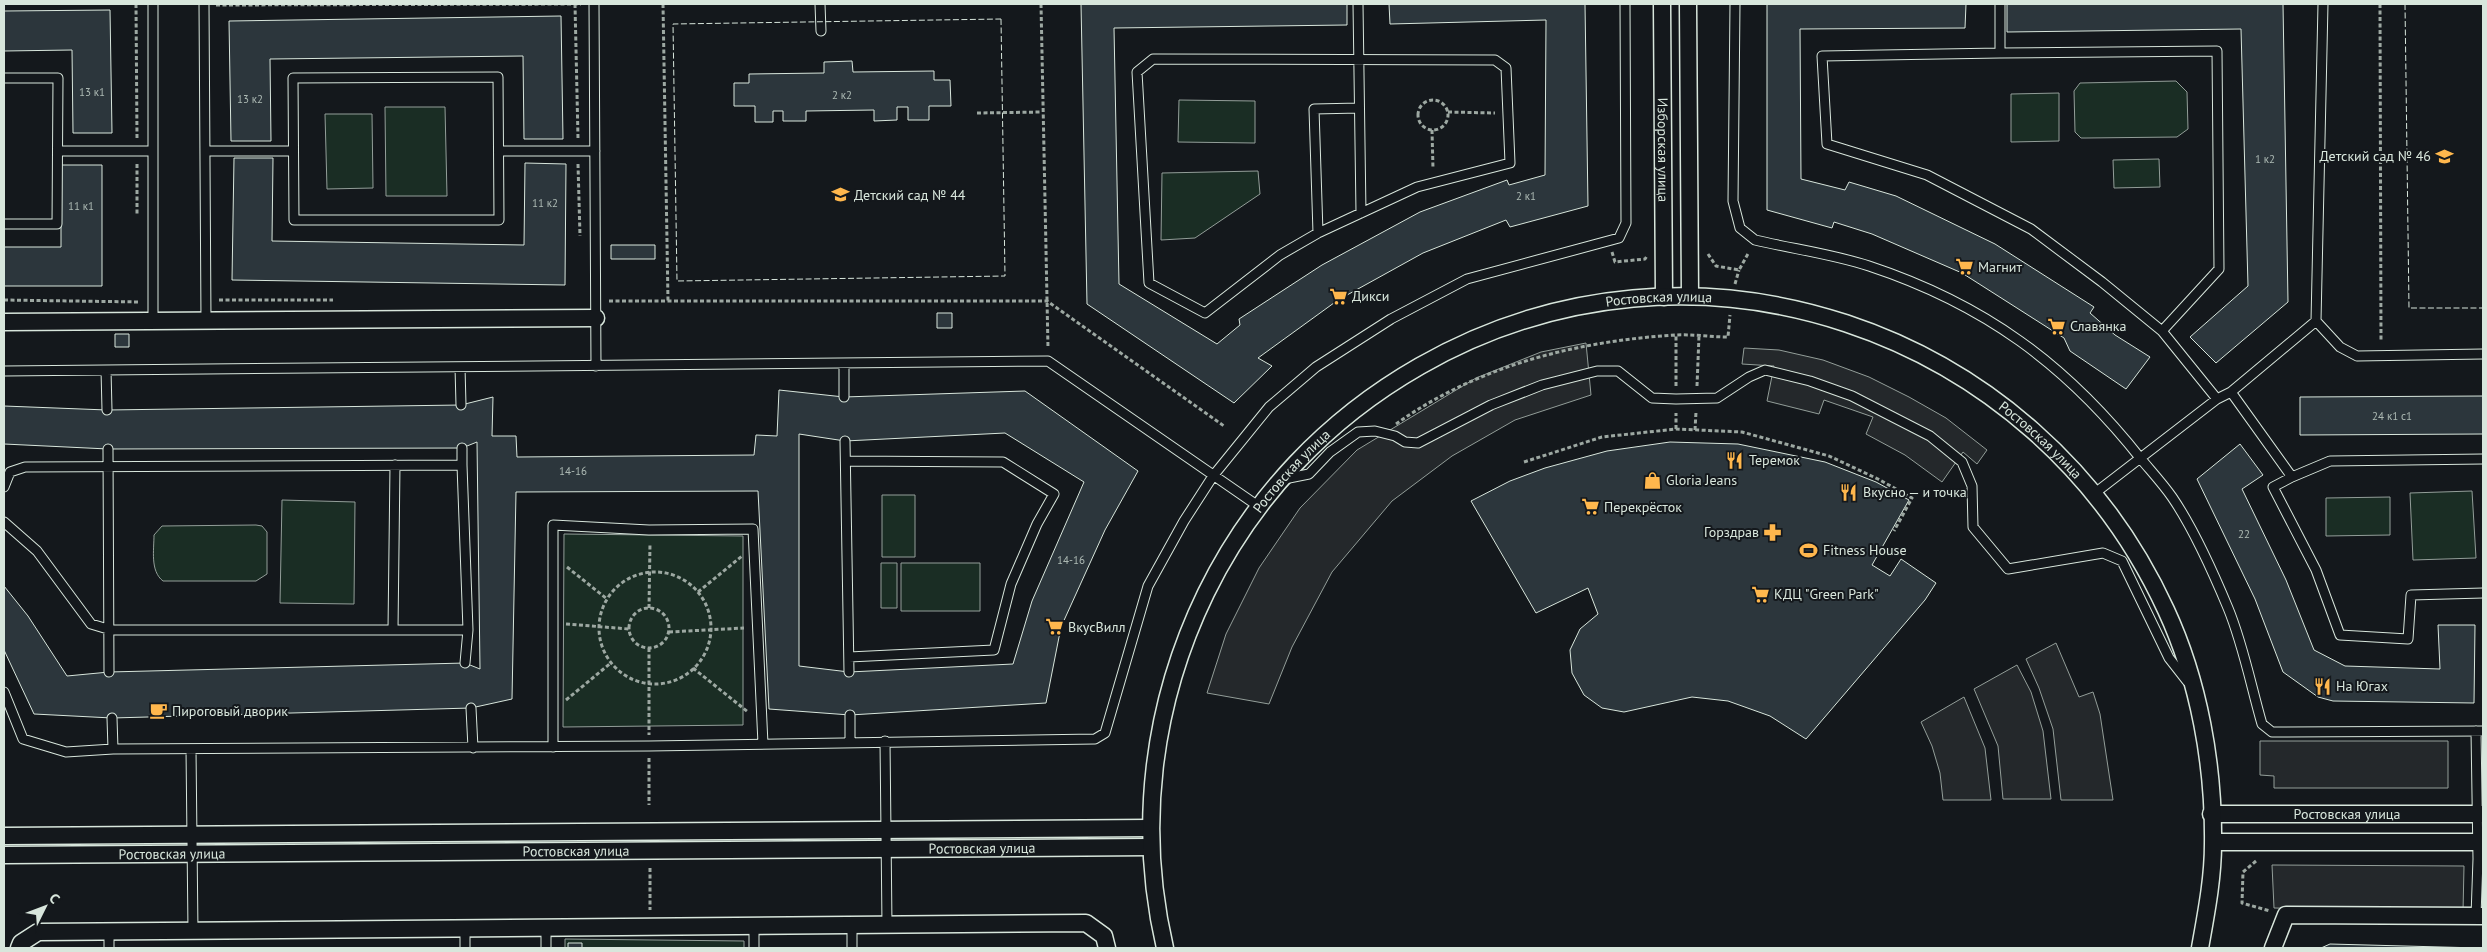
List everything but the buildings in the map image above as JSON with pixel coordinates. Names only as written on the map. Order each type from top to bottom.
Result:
[{"type":"street","name":"Изборская улица","points":[[1662,4],[1664,296]]},
{"type":"street","name":"Изборская улица","points":[[1688,4],[1690,296]]},
{"type":"street","name":"Ростовская улица","points":[[1165,948],[1157,914],[1150,847],[1150,828],[1156,750],[1168,692],[1190,626],[1220,564],[1258,506],[1300,457],[1358,406],[1396,379],[1437,356],[1480,336],[1525,320],[1570,308],[1617,300],[1690,296],[1755,301],[1820,314],[1883,336],[1943,365],[2006,407],[2050,444],[2095,494],[2134,549],[2166,610],[2194,689],[2203,731],[2214,842],[2210,897],[2200,948]]},
{"type":"street","points":[[4,322],[596,318]]},
{"type":"street","name":"Ростовская улица","points":[[2212,814],[2480,814]]},
{"type":"street","name":"Ростовская улица","points":[[4,836],[1150,828]]},
{"type":"street","name":"Ростовская улица","points":[[2214,842],[2480,842]]},
{"type":"street","name":"Ростовская улица","points":[[4,855],[1150,847]]},
{"type":"street","points":[[2273,948],[2286,915],[2479,916]]},
{"type":"street","points":[[19,948],[22,942],[38,932],[1086,923],[1104,936],[1107,948]]},
{"type":"lane","points":[[153,4],[153,321]]},
{"type":"lane","points":[[594,4],[596,366]]},
{"type":"lane","points":[[820,4],[821,31]]},
{"type":"lane","points":[[1358,4],[1361,213]]},
{"type":"lane","points":[[4,692],[23,739],[66,752],[113,749],[473,748],[1095,739],[1105,733],[1148,586],[1184,521],[1213,476],[1269,407],[1316,367],[1391,319],[1467,280],[1619,238],[1626,224],[1625,4]]},
{"type":"lane","points":[[1735,4],[1733,201],[1740,228],[1755,240],[1868,266],[1948,298],[1988,320],[2059,370],[2101,410],[2172,498],[2203,554],[2229,610],[2262,724],[2272,732],[2480,731],[2479,916]]},
{"type":"lane","points":[[2000,4],[2000,53]]},
{"type":"lane","points":[[2323,4],[2316,320],[2340,347],[2357,356],[2483,354]]},
{"type":"lane","points":[[204,5],[206,321]]},
{"type":"lane","points":[[2162,330],[2219,270],[2217,51],[1822,56],[1827,144],[1927,175],[2031,229],[2162,330],[2217,399]]},
{"type":"lane","points":[[1153,59],[1358,60],[1495,60],[1506,68],[1510,163],[1417,187],[1318,233],[1280,255],[1205,313],[1149,283],[1137,72],[1153,59]]},
{"type":"lane","points":[[498,77],[499,151],[499,220],[294,220],[293,78],[498,77]]},
{"type":"lane","points":[[4,78],[58,78],[57,224],[4,224]]},
{"type":"lane","points":[[1318,233],[1314,108],[1359,108]]},
{"type":"lane","points":[[58,151],[153,151]]},
{"type":"lane","points":[[205,151],[293,151]]},
{"type":"lane","points":[[499,151],[595,151]]},
{"type":"lane","points":[[2095,494],[2217,399],[2231,392],[2316,320]]},
{"type":"lane","points":[[4,371],[1048,361],[1258,506]]},
{"type":"lane","points":[[844,363],[844,397]]},
{"type":"lane","points":[[460,367],[461,405]]},
{"type":"lane","points":[[106,370],[107,410]]},
{"type":"lane","points":[[1281,480],[1309,474],[1330,452],[1358,432],[1375,430],[1405,442],[1418,443],[1491,405],[1542,385],[1597,371],[1618,371],[1652,398],[1676,399],[1717,398],[1749,377],[1765,370],[1810,381],[1852,396],[1930,436],[1962,462],[1972,486],[1973,527],[2008,569],[2103,553],[2122,561],[2169,658],[2194,689]]},
{"type":"lane","points":[[2231,392],[2292,477]]},
{"type":"lane","points":[[845,441],[849,672]]},
{"type":"lane","points":[[462,448],[468,630],[465,663]]},
{"type":"lane","points":[[108,449],[109,672]]},
{"type":"lane","points":[[2483,459],[2330,461],[2273,487],[2316,570],[2340,635],[2408,639],[2411,595],[2483,593]]},
{"type":"lane","points":[[846,461],[1003,462],[1054,494],[1037,524],[1011,584],[994,650],[849,656]]},
{"type":"lane","points":[[4,487],[10,472],[25,467],[462,465]]},
{"type":"lane","points":[[393,630],[395,466]]},
{"type":"lane","points":[[4,522],[37,550],[91,624],[110,630],[468,630]]},
{"type":"lane","points":[[553,747],[553,525],[649,530],[753,528],[763,744]]},
{"type":"lane","points":[[471,708],[473,748]]},
{"type":"lane","points":[[850,715],[850,742]]},
{"type":"lane","points":[[112,718],[113,749]]},
{"type":"lane","points":[[885,741],[887,925]]},
{"type":"lane","points":[[191,749],[193,931]]},
{"type":"lane","points":[[852,925],[852,948]]},
{"type":"lane","points":[[754,926],[754,948]]},
{"type":"lane","points":[[465,928],[465,948]]},
{"type":"lane","points":[[546,928],[546,948]]},
{"type":"lane","points":[[109,931],[109,948]]},
{"type":"path","points":[[204,5],[581,4]]},
{"type":"path","points":[[664,4],[668,301]]},
{"type":"path","points":[[1041,4],[1048,361]]},
{"type":"path","points":[[2380,4],[2380,330]]},
{"type":"path","points":[[1430,100],[1438,100],[1448,112],[1446,123],[1440,129],[1432,130],[1425,128],[1419,122],[1418,114],[1423,104],[1430,100]]},
{"type":"path","points":[[977,113],[1042,112]]},
{"type":"path","points":[[1448,112],[1508,114]]},
{"type":"path","points":[[1432,130],[1434,183]]},
{"type":"path","points":[[1707,251],[1716,266],[1739,270],[1755,240]]},
{"type":"path","points":[[1608,241],[1615,262],[1645,259],[1649,253]]},
{"type":"path","points":[[4,300],[153,302]]},
{"type":"path","points":[[206,300],[341,300]]},
{"type":"path","points":[[595,301],[1047,301],[1224,426]]},
{"type":"path","points":[[1384,433],[1445,395],[1534,358],[1567,349],[1676,335],[1728,337]]},
{"type":"path","points":[[1676,335],[1676,429]]},
{"type":"path","points":[[1524,462],[1602,437],[1676,429],[1742,432],[1829,456],[1912,498],[1894,531]]},
{"type":"path","points":[[649,530],[651,572],[649,608]]},
{"type":"path","points":[[698,592],[754,546]]},
{"type":"path","points":[[553,556],[607,600]]},
{"type":"path","points":[[651,572],[669,573],[686,581],[698,592],[708,610],[711,629],[708,648],[693,668],[683,676],[665,683],[649,683],[631,678],[612,662],[601,642],[599,626],[602,610],[607,600],[620,584],[635,575],[651,572]]},
{"type":"path","points":[[649,608],[664,614],[669,626],[669,632],[663,642],[649,648],[635,642],[630,630],[630,624],[636,613],[649,608]]},
{"type":"path","points":[[553,623],[630,630]]},
{"type":"path","points":[[669,632],[758,627]]},
{"type":"path","points":[[649,648],[649,805]]},
{"type":"path","points":[[553,711],[612,662]]},
{"type":"path","points":[[693,668],[762,723]]},
{"type":"path","points":[[2260,860],[2254,861],[2243,872],[2242,904],[2286,915]]},
{"type":"path","points":[[650,868],[650,927]]},
{"type":"green space","points":[[2176,81],[2187,92],[2188,129],[2177,137],[2081,138],[2075,132],[2074,91],[2080,83]]},
{"type":"green space","points":[[2059,93],[2059,141],[2011,142],[2011,94]]},
{"type":"green space","points":[[1179,100],[1255,101],[1255,143],[1178,142]]},
{"type":"green space","points":[[385,107],[445,107],[447,196],[386,196]]},
{"type":"green space","points":[[325,114],[372,114],[373,188],[327,189]]},
{"type":"green space","points":[[2159,159],[2160,187],[2114,188],[2113,160]]},
{"type":"green space","points":[[1258,171],[1260,194],[1195,238],[1161,240],[1162,173]]},
{"type":"green space","points":[[2472,491],[2476,558],[2413,560],[2410,493]]},
{"type":"green space","points":[[882,495],[915,495],[915,557],[882,557]]},
{"type":"green space","points":[[2390,497],[2390,535],[2326,536],[2326,498]]},
{"type":"green space","points":[[282,500],[355,502],[354,604],[280,603]]},
{"type":"green space","points":[[162,526],[262,526],[267,532],[267,574],[256,581],[163,581],[156,572],[154,566],[154,535]]},
{"type":"green space","points":[[564,534],[743,536],[743,725],[563,727]]},
{"type":"green space","points":[[881,563],[897,563],[897,608],[881,608]]},
{"type":"green space","points":[[901,563],[980,563],[980,611],[901,611]]},
{"type":"green space","points":[[565,939],[744,941],[744,948],[565,948]]},
{"type":"shaded area","points":[[1586,343],[1591,395],[1515,420],[1452,456],[1392,501],[1332,572],[1292,647],[1269,704],[1207,693],[1226,634],[1259,568],[1300,508],[1357,450],[1476,378],[1541,352]]},
{"type":"shaded area","points":[[1744,348],[1779,350],[1823,360],[1869,377],[1946,418],[1987,450],[1977,464],[1963,452],[1942,482],[1905,455],[1866,434],[1873,417],[1824,400],[1819,414],[1767,401],[1774,366],[1742,364]]},
{"type":"shaded area","points":[[2056,643],[2079,697],[2093,692],[2100,714],[2113,800],[2061,800],[2053,729],[2039,688],[2026,659]]},
{"type":"shaded area","points":[[2017,665],[2031,692],[2043,731],[2051,799],[2003,799],[1998,746],[1974,689]]},
{"type":"shaded area","points":[[1964,697],[1985,748],[1991,800],[1943,800],[1940,773],[1932,746],[1921,722]]},
{"type":"shaded area","points":[[2260,741],[2448,741],[2448,788],[2274,788],[2274,776],[2260,775]]},
{"type":"shaded area","points":[[2272,865],[2464,866],[2463,912],[2274,908]]},
{"type":"fence","points":[[2405,4],[2409,308],[2483,308]]},
{"type":"fence","points":[[1001,19],[1005,276],[677,281],[673,24],[1001,19]]},
{"type":"place","name":"Детский сад № 46","points":[[2445,156]]},
{"type":"place","name":"Детский сад № 44","points":[[840,195]]},
{"type":"place","name":"Магнит","points":[[1964,267]]},
{"type":"place","name":"Дикси","points":[[1338,296]]},
{"type":"place","name":"Славянка","points":[[2056,326]]},
{"type":"place","name":"Теремок","points":[[1735,460]]},
{"type":"place","name":"Gloria Jeans","points":[[1652,480]]},
{"type":"place","name":"Вкусно — и точка","points":[[1849,492]]},
{"type":"place","name":"Перекрёсток","points":[[1590,507]]},
{"type":"place","name":"Горздрав","points":[[1773,532]]},
{"type":"place","name":"Fitness House","points":[[1809,550]]},
{"type":"place","name":"КДЦ \"Green Park\"","points":[[1760,594]]},
{"type":"place","name":"ВкусВилл","points":[[1054,627]]},
{"type":"place","name":"На Югах","points":[[2322,686]]},
{"type":"place","name":"Пироговый дворик","points":[[158,711]]}]
